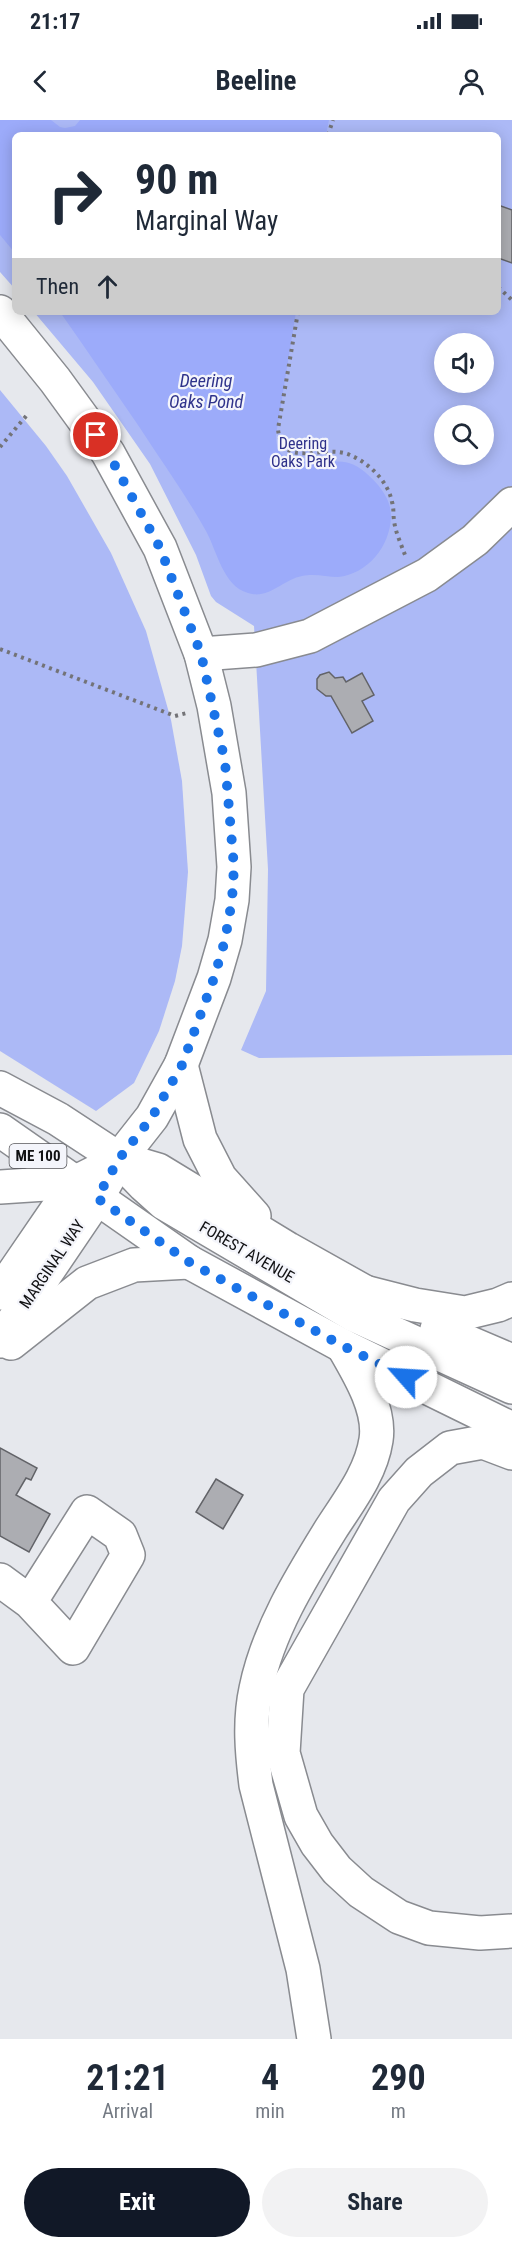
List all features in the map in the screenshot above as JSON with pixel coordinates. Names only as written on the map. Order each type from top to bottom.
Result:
[{"type":"main road","points":[[0,312],[55,380],[108,453],[160,548],[201,654],[225,762],[234,867],[232,900],[225,940],[214,978],[182,1065],[152,1117],[119,1159],[158,1170],[364,1292],[444,1333],[512,1361]]},
{"type":"main road","points":[[201,654],[256,650],[310,636],[427,575],[476,540],[512,504]]},
{"type":"main road","points":[[182,1065],[200,1138],[220,1178],[288,1249]]},
{"type":"main road","name":"FOREST AVENUE","points":[[0,1089],[58,1119],[119,1159],[164,1203],[354,1315],[512,1387]]},
{"type":"main road","name":"ME 100","points":[[0,1131],[189,1262],[343,1346],[512,1429]]},
{"type":"main road","name":"MARGINAL WAY","points":[[0,1293],[87,1190],[119,1159]]},
{"type":"main road","points":[[0,1186],[87,1190]]},
{"type":"main road","name":"MARGINAL WAY","points":[[0,1341],[87,1190]]},
{"type":"main road","points":[[0,1352],[87,1282],[134,1265],[189,1262]]},
{"type":"main road","points":[[364,1292],[415,1305],[465,1313],[512,1299]]},
{"type":"main road","points":[[314,2039],[303,1969],[256,1785],[252,1754],[252,1722],[255,1690],[264,1660],[288,1600],[369,1468],[377,1437],[373,1407],[366,1387],[343,1346]]},
{"type":"main road","points":[[512,1453],[483,1442],[450,1448],[419,1472],[394,1500],[287,1689],[283,1753],[301,1816],[306,1825],[337,1870],[361,1892],[399,1917],[429,1928],[480,1933],[512,1931]]},
{"type":"main road","points":[[0,1580],[30,1602],[73,1648],[128,1555],[120,1535],[87,1512],[30,1602]]},
{"type":"path","points":[[501,290],[512,300]]},
{"type":"path","points":[[297,315],[278,429],[281,443],[285,449],[294,453],[344,453],[357,458],[373,470],[391,495],[394,521],[406,559]]},
{"type":"path","points":[[0,447],[27,415]]},
{"type":"path","points":[[0,649],[175,716]]},
{"type":"green space","name":"Deering Oaks Park","points":[[0,120],[512,120],[512,1055],[259,1058],[241,1050],[266,991],[268,869],[254,626],[216,602],[211,596],[196,555],[150,464],[93,382],[37,315],[501,315],[501,132],[12,132],[12,286],[0,272]]},
{"type":"green space","points":[[0,390],[46,446],[67,476],[111,553],[146,631],[171,720],[182,781],[188,872],[182,946],[175,981],[159,1031],[134,1083],[96,1111],[0,1051]]},
{"type":"water","points":[[0,120],[51,120],[65,128],[75,126],[80,120],[329,120],[327,132],[12,132],[12,249],[0,235]]},
{"type":"water","name":"Deering Oaks Pond","points":[[62,315],[296,315],[276,435],[278,448],[284,456],[292,460],[349,463],[365,472],[388,500],[391,517],[387,538],[382,548],[368,564],[349,575],[302,576],[262,594],[248,593],[239,589],[227,576],[206,531],[140,428]]},
{"type":"building","points":[[501,206],[512,210],[512,263],[501,259]]},
{"type":"building","points":[[329,672],[335,678],[343,677],[346,682],[362,673],[374,695],[362,701],[373,721],[352,733],[331,696],[326,696],[317,689],[317,679],[320,675]]},
{"type":"building","points":[[0,1448],[37,1468],[31,1480],[26,1478],[16,1495],[50,1514],[29,1552],[0,1536]]},
{"type":"building","points":[[216,1479],[243,1495],[223,1529],[196,1512]]},
{"type":"route","points":[[96,435],[160,548],[201,654],[225,762],[234,867],[232,900],[225,940],[214,978],[182,1065],[152,1117],[119,1159],[97,1198],[189,1262],[343,1346],[406,1377]]}]
